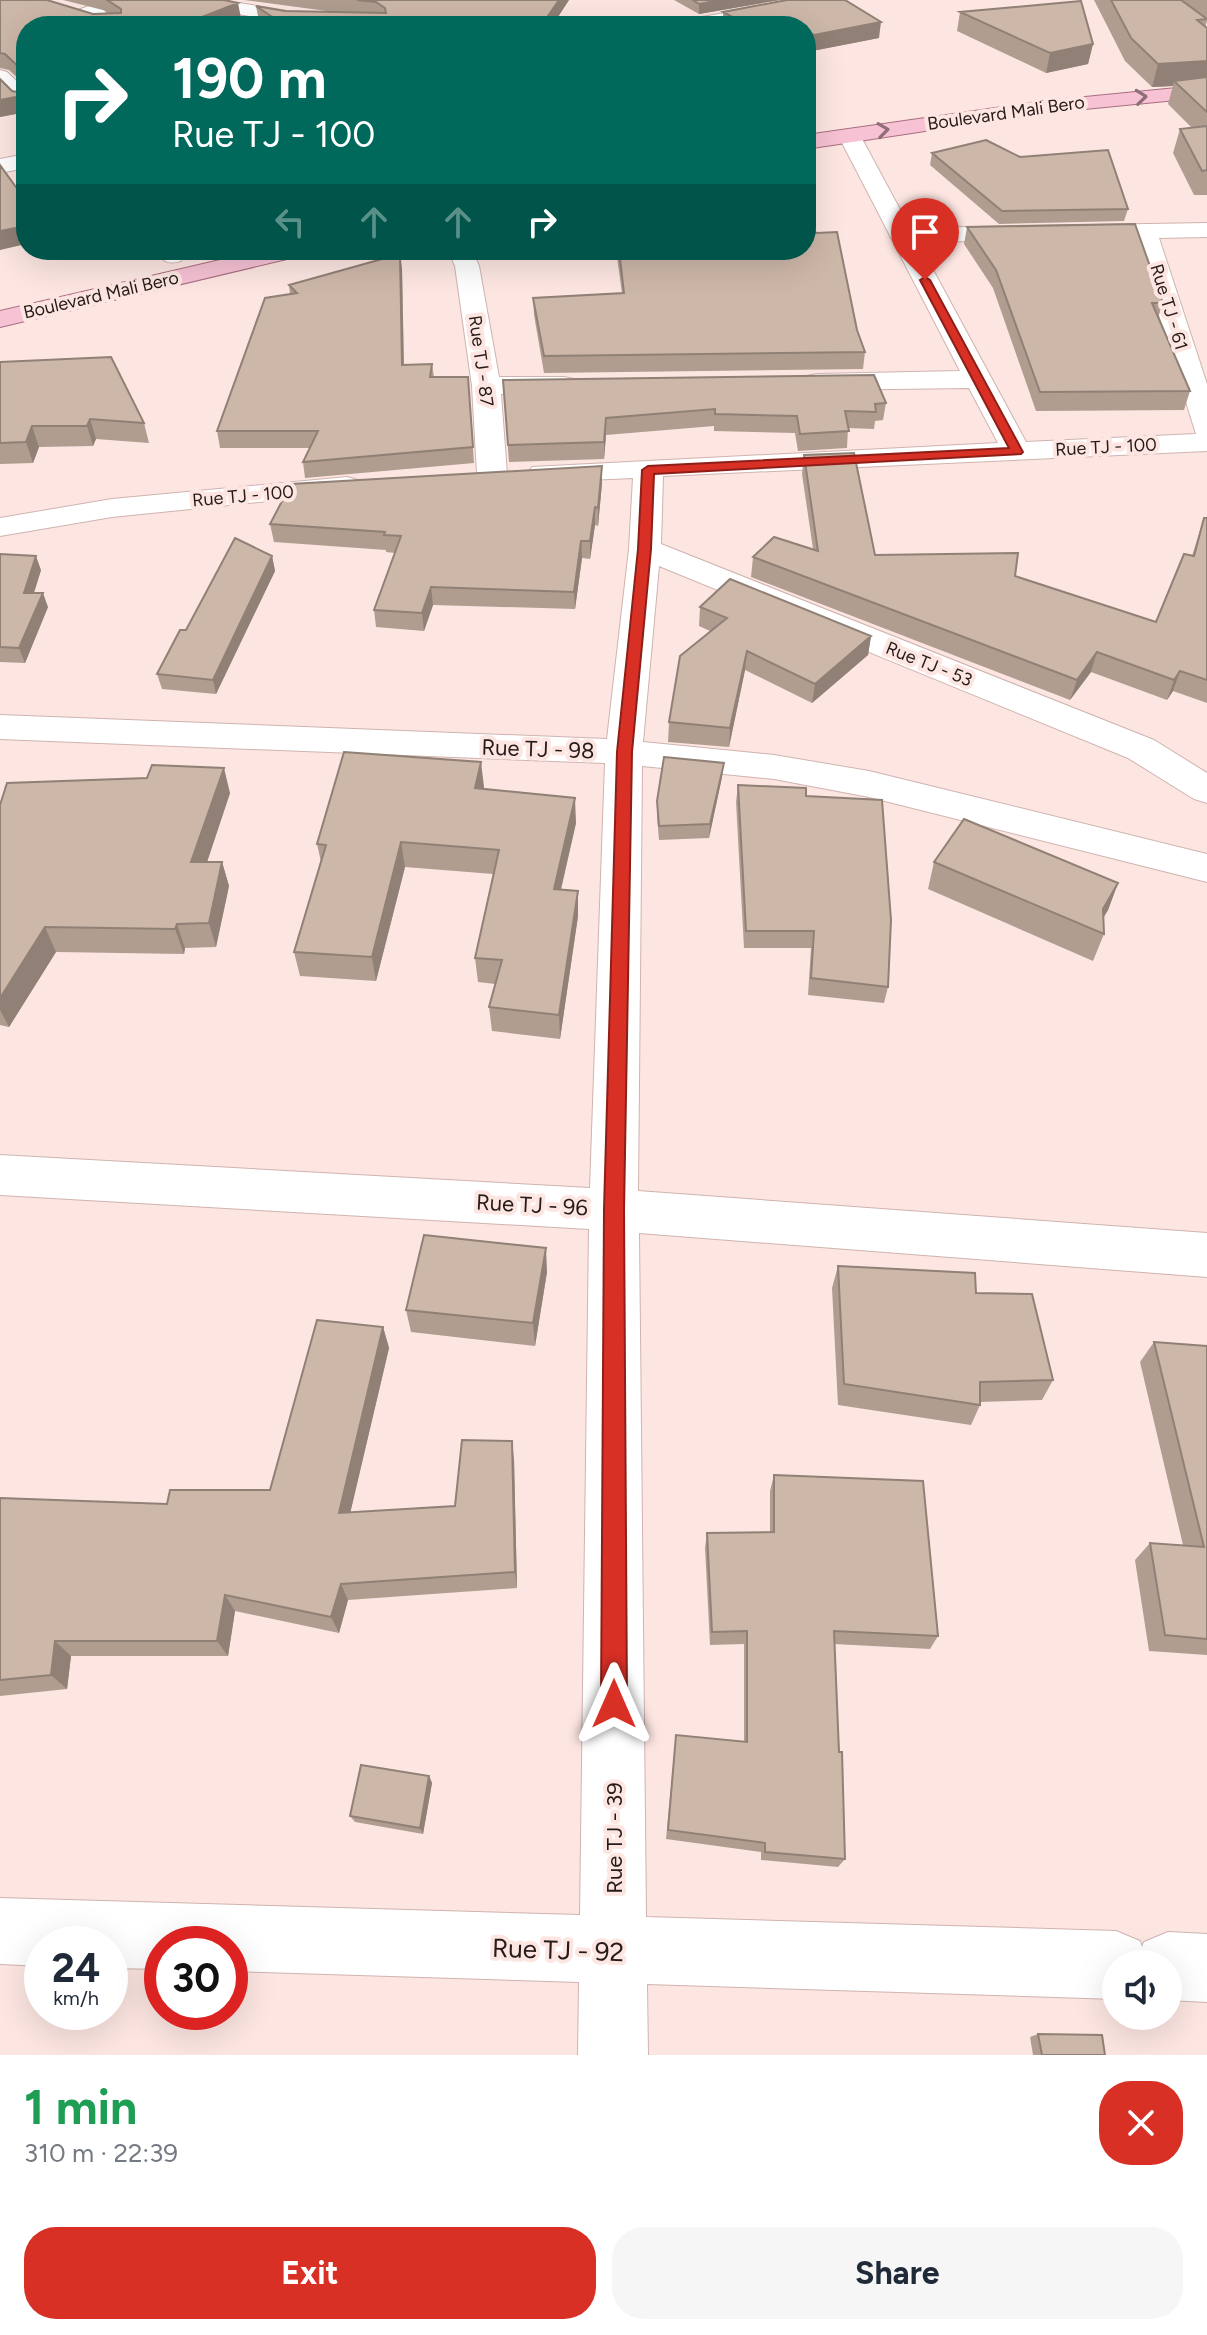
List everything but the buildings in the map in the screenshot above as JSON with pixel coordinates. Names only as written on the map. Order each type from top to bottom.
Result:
[{"type":"main road","name":"Boulevard Mali Bero","points":[[816,121],[1002,93],[1207,72]]},
{"type":"main road","name":"Boulevard Mali Bero","points":[[816,140],[1044,107],[1207,91]]},
{"type":"main road","name":"Boulevard Mali Bero","points":[[0,295],[141,260]]},
{"type":"main road","name":"Boulevard Mali Bero","points":[[0,319],[252,260]]},
{"type":"street","points":[[88,16],[78,12],[122,0]]},
{"type":"street","points":[[189,0],[281,16]]},
{"type":"street","points":[[740,16],[827,0]]},
{"type":"street","points":[[1,77],[16,91]]},
{"type":"street","points":[[849,135],[1017,452]]},
{"type":"street","points":[[901,235],[1207,230]]},
{"type":"street","name":"Rue TJ - 61","points":[[1145,231],[1207,429]]},
{"type":"street","name":"Rue TJ - 87","points":[[464,260],[486,386],[492,474]]},
{"type":"street","points":[[791,382],[979,379]]},
{"type":"street","points":[[486,386],[592,385]]},
{"type":"street","name":"Rue TJ - 100","points":[[462,477],[1207,442]]},
{"type":"street","name":"Rue TJ - 39","points":[[613,2055],[614,1210],[624,752],[645,549],[648,470]]},
{"type":"street","name":"Rue TJ - 100","points":[[0,527],[112,508],[372,484]]},
{"type":"street","name":"Rue TJ - 53","points":[[645,549],[1141,749],[1207,790]]},
{"type":"street","name":"Rue TJ - 98","points":[[0,727],[624,752],[774,767],[869,784],[1207,868]]},
{"type":"street","name":"Rue TJ - 96","points":[[0,1175],[614,1210],[1207,1255]]},
{"type":"street","name":"Rue TJ - 92","points":[[0,1931],[1102,1965]]},
{"type":"street","points":[[1182,1967],[1207,1968]]},
{"type":"route","points":[[614,1704],[614,1210],[624,752],[645,549],[648,470],[1017,452],[925,280]]}]
